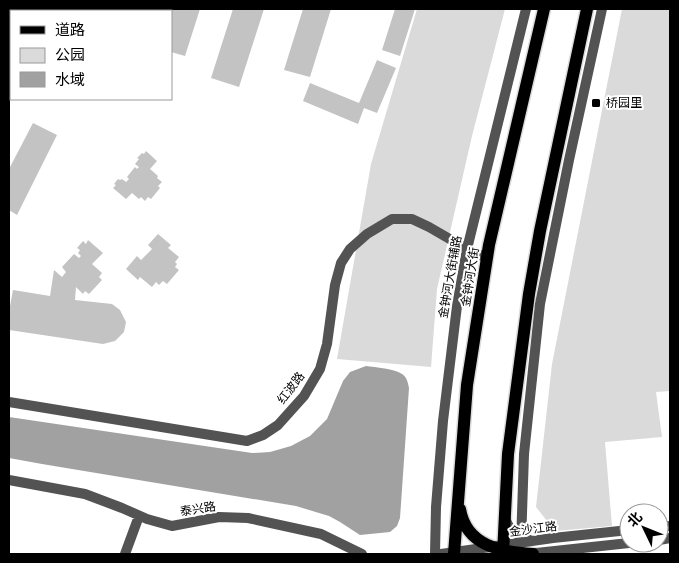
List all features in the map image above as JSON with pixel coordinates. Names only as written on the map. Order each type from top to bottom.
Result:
[{"type":"main road","name":"金钟河大街","points":[[454,553],[467,385],[487,258],[544,9]]},
{"type":"main road","points":[[499,550],[504,516],[508,454],[529,294],[540,230],[587,9]]},
{"type":"main road","points":[[458,499],[460,513],[468,529],[480,542],[499,550],[526,548]]},
{"type":"street","name":"金钟河大街辅路","points":[[435,554],[436,507],[457,306],[467,249],[526,9]]},
{"type":"street","points":[[526,548],[524,454],[540,304],[602,9]]},
{"type":"street","name":"红波路","points":[[9,402],[247,440],[255,438],[278,425],[304,396],[320,369],[327,344],[335,285],[341,263],[350,249],[367,234],[392,220],[412,220],[429,226],[467,249],[487,258]]},
{"type":"street","name":"泰兴路","points":[[9,480],[85,494],[140,516],[172,526],[219,517],[248,518],[321,534],[362,554]]},
{"type":"street","points":[[125,554],[140,516]]},
{"type":"street","points":[[504,516],[510,528],[526,548]]},
{"type":"street","name":"金沙江路","points":[[526,548],[619,532]]},
{"type":"street","name":"金沙江路","points":[[526,548],[619,543]]},
{"type":"street","points":[[441,554],[499,550]]},
{"type":"green space","points":[[417,9],[505,9],[472,136],[437,289],[431,367],[337,359],[371,164]]},
{"type":"green space","points":[[622,9],[670,9],[670,391],[656,392],[662,437],[605,442],[612,526],[555,531],[536,507],[552,364]]},
{"type":"water","points":[[366,366],[399,372],[407,380],[409,388],[400,518],[397,526],[390,532],[360,535],[329,516],[296,506],[9,458],[9,417],[252,453],[270,452],[291,446],[310,436],[327,419],[343,381],[350,372]]},
{"type":"building","points":[[200,9],[185,56],[172,52],[172,10],[168,10]]},
{"type":"building","points":[[233,9],[264,9],[239,87],[211,78]]},
{"type":"building","points":[[303,9],[331,9],[310,77],[284,70]]},
{"type":"building","points":[[395,9],[415,9],[400,56],[382,50]]},
{"type":"building","points":[[377,60],[396,68],[377,113],[364,108],[358,124],[303,101],[310,83],[359,103]]},
{"type":"building","points":[[33,123],[57,135],[17,215],[9,210],[9,169]]},
{"type":"building","points":[[146,151],[157,161],[150,169],[162,182],[158,186],[160,188],[151,199],[148,197],[145,201],[132,193],[126,199],[113,188],[116,185],[114,184],[118,179],[126,182],[129,179],[127,177],[135,167],[137,169],[139,167],[135,164],[139,159],[137,158]]},
{"type":"building","points":[[158,234],[171,245],[168,248],[179,257],[175,262],[177,264],[175,267],[179,270],[167,284],[163,281],[159,285],[156,282],[152,287],[140,277],[138,280],[126,269],[137,256],[141,260],[152,249],[148,245]]},
{"type":"building","points":[[88,240],[103,253],[92,264],[102,273],[99,277],[102,280],[89,294],[85,291],[83,294],[76,287],[75,300],[112,304],[120,310],[126,322],[124,332],[115,341],[103,344],[9,330],[9,306],[13,290],[50,296],[54,270],[62,277],[66,272],[62,267],[74,254],[79,258],[81,256],[78,253],[80,250],[77,248],[83,241],[86,244]]},
{"type":"place","name":"桥园里","points":[[596,103]]}]
